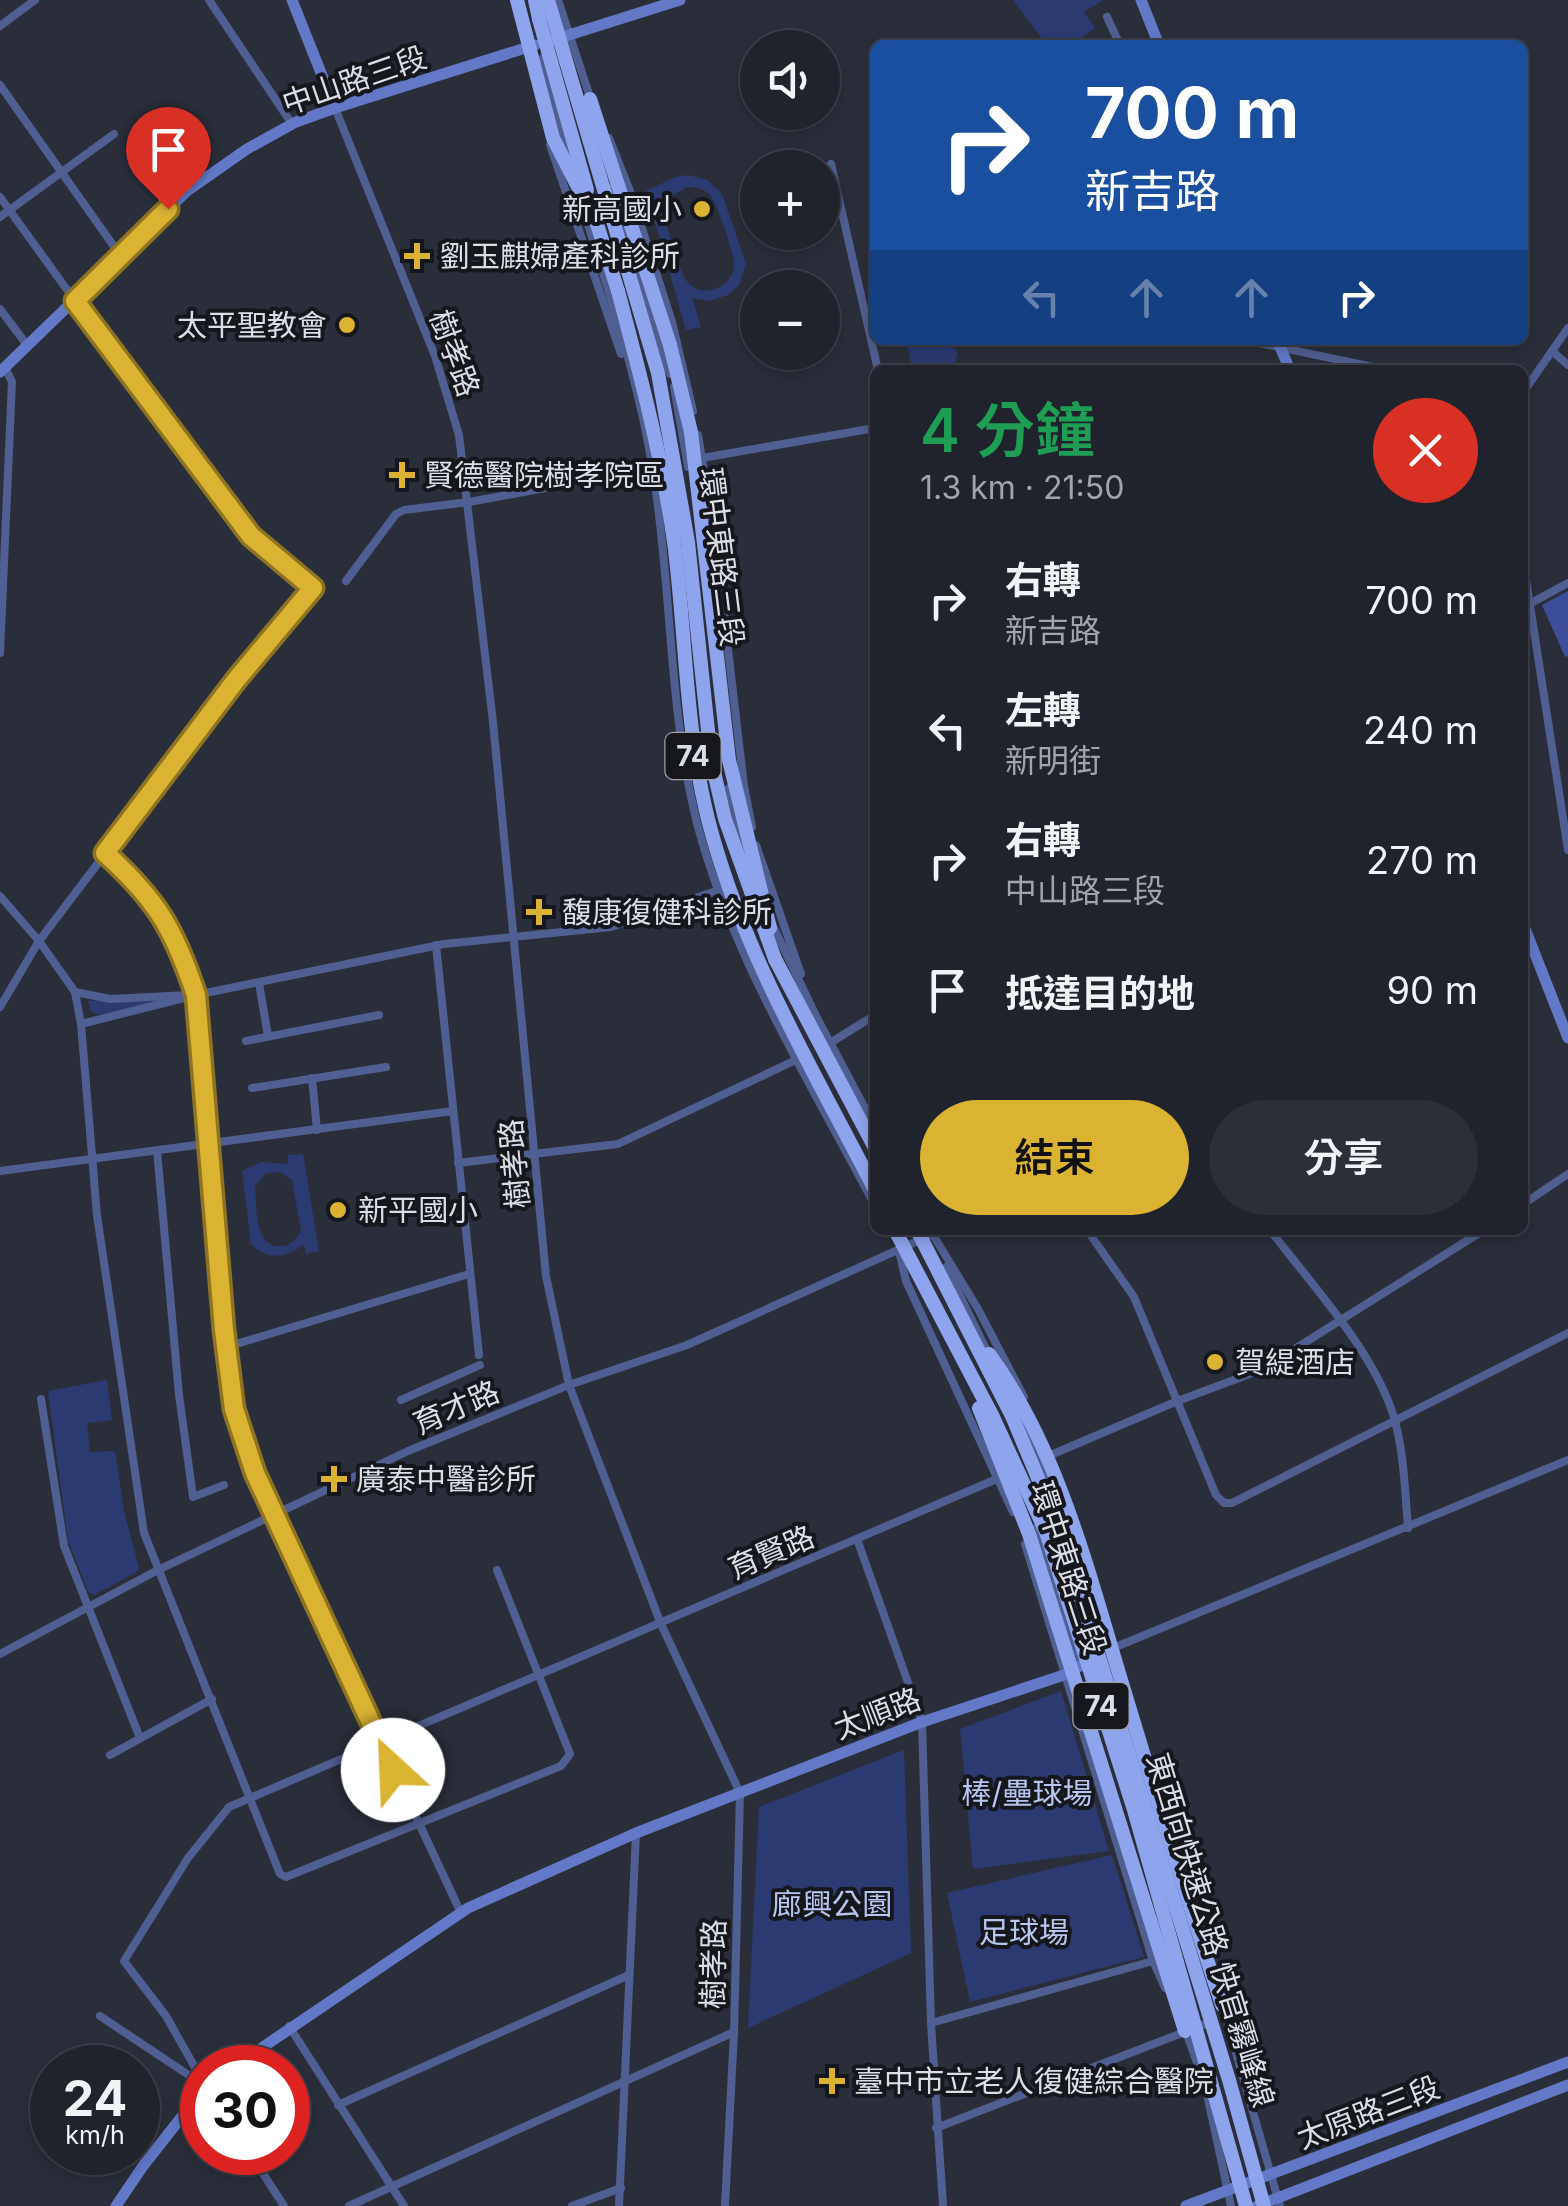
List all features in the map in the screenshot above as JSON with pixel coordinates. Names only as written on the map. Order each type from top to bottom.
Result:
[{"type":"highway","name":"74","points":[[515,0],[553,138],[598,224]]},
{"type":"highway","name":"74","points":[[533,0],[656,436],[674,544],[694,762],[717,853],[779,1003],[870,1180]]},
{"type":"highway","name":"74","points":[[548,0],[658,373],[688,542],[712,759],[725,819],[776,959],[870,1138]]},
{"type":"highway","name":"74","points":[[590,99],[670,344],[691,432],[729,760],[740,818],[765,899],[776,959]]},
{"type":"highway","name":"東西向快速公路 快官霧峰線","points":[[899,1235],[992,1414],[1046,1532],[1134,1810],[1246,2206]]},
{"type":"highway","name":"東西向快速公路 快官霧峰線","points":[[920,1235],[1012,1416],[1061,1533],[1229,2080],[1260,2206]]},
{"type":"highway","points":[[964,1320],[1008,1381],[1073,1524],[1224,2011]]},
{"type":"highway","points":[[946,1328],[1029,1534],[1185,2031]]},
{"type":"street","points":[[0,26],[35,0]]},
{"type":"street","points":[[209,0],[292,124]]},
{"type":"street","points":[[292,0],[334,108]]},
{"type":"street","name":"環中東路三段","points":[[515,0],[523,49],[569,206],[638,400]]},
{"type":"street","name":"環中東路三段","points":[[533,0],[558,123],[638,400],[653,468],[685,763],[697,821],[732,927],[870,1196]]},
{"type":"street","name":"環中東路三段","points":[[558,0],[590,99],[630,191],[672,322],[716,538],[744,786],[756,844],[816,1016]]},
{"type":"street","name":"中山路三段","points":[[3,370],[188,191],[246,149],[292,124],[334,108],[680,0]]},
{"type":"street","points":[[1141,0],[1157,40]]},
{"type":"street","points":[[1107,18],[1118,40]]},
{"type":"street","points":[[0,85],[120,254]]},
{"type":"street","name":"環中東路三段","points":[[590,99],[614,194],[672,380],[688,461],[734,814],[759,893],[816,1016],[870,1118]]},
{"type":"street","name":"樹孝路","points":[[334,108],[435,356],[459,435],[470,502],[546,1276],[568,1385],[661,1624],[740,1793],[725,2206]]},
{"type":"street","points":[[0,216],[114,134]]},
{"type":"street","points":[[0,196],[251,536],[313,588],[236,680],[39,941],[0,1007]]},
{"type":"street","points":[[840,201],[870,332]]},
{"type":"street","points":[[862,293],[870,291]]},
{"type":"street","points":[[0,309],[27,345]]},
{"type":"street","points":[[1528,385],[1568,328]]},
{"type":"street","points":[[1286,345],[1367,365]]},
{"type":"street","points":[[1552,351],[1568,364]]},
{"type":"street","points":[[0,653],[12,382],[3,370]]},
{"type":"street","points":[[346,581],[396,514],[870,429]]},
{"type":"street","points":[[1528,583],[1568,850]]},
{"type":"street","points":[[1528,604],[1568,583]]},
{"type":"street","points":[[105,853],[150,896],[180,949],[196,995],[226,1348],[234,1409],[255,1473],[461,1913]]},
{"type":"street","points":[[81,1024],[196,995],[436,946],[611,927],[719,890]]},
{"type":"street","points":[[0,896],[39,941],[75,992],[97,1216],[144,1534],[280,1874],[286,1877],[561,1766],[570,1754],[497,1570]]},
{"type":"street","points":[[1528,935],[1565,1021],[1568,1038]]},
{"type":"street","points":[[400,1400],[479,1360],[436,946]]},
{"type":"street","points":[[259,982],[268,1036]]},
{"type":"street","points":[[75,992],[110,998],[196,995]]},
{"type":"street","points":[[246,1041],[379,1015]]},
{"type":"street","points":[[830,1043],[870,1019]]},
{"type":"street","points":[[458,1163],[618,1144],[798,1059]]},
{"type":"street","points":[[252,1088],[386,1067]]},
{"type":"street","points":[[312,1078],[317,1130]]},
{"type":"street","points":[[0,1171],[453,1111]]},
{"type":"street","points":[[157,1150],[193,1497],[224,1485]]},
{"type":"street","points":[[1528,1201],[1568,1174]]},
{"type":"street","name":"環中東路三段","points":[[890,1235],[988,1415],[1039,1532],[1120,1811],[1171,1965],[1185,2031]]},
{"type":"street","name":"育才路","points":[[0,1654],[158,1570],[408,1451],[568,1385],[687,1344],[899,1252],[928,1235]]},
{"type":"street","name":"環中東路三段","points":[[932,1235],[978,1309],[1051,1454],[1176,1839],[1280,2202]]},
{"type":"street","name":"環中東路三段","points":[[932,1235],[1040,1460],[1112,1648]]},
{"type":"street","points":[[1091,1235],[1134,1297],[1216,1496],[1224,1503],[1232,1503],[1568,1333]]},
{"type":"street","points":[[1274,1235],[1374,1373],[1394,1420],[1408,1528]]},
{"type":"street","name":"育賢路","points":[[181,2045],[166,2016],[124,1961],[188,1858],[229,1807],[1051,1454],[1263,1369],[1476,1235]]},
{"type":"street","name":"環中東路三段","points":[[899,1252],[906,1281],[1022,1535],[1154,1961],[1205,2085],[1228,2199]]},
{"type":"street","points":[[226,1348],[469,1274]]},
{"type":"street","points":[[42,1399],[64,1546],[140,1738]]},
{"type":"street","name":"太順路","points":[[264,2045],[461,1913],[636,1832],[922,1722],[1064,1675],[1112,1648],[1568,1460]]},
{"type":"street","points":[[858,1539],[922,1722],[936,2128],[943,2206]]},
{"type":"street","points":[[110,1756],[212,1699]]},
{"type":"street","points":[[620,2206],[636,1832]]},
{"type":"street","points":[[932,2023],[1154,1961]]},
{"type":"street","points":[[338,2104],[629,1975]]},
{"type":"street","points":[[936,2128],[1185,2031],[1224,2011]]},
{"type":"street","points":[[100,2016],[180,2070]]},
{"type":"street","points":[[290,2026],[404,2206]]},
{"type":"street","points":[[349,2206],[734,2032]]},
{"type":"street","name":"太原路三段","points":[[1186,2206],[1228,2199],[1568,2062]]},
{"type":"street","name":"太原路三段","points":[[1260,2206],[1280,2202],[1568,2085]]},
{"type":"street","points":[[116,2206],[180,2116]]},
{"type":"street","points":[[264,2175],[284,2206]]},
{"type":"street","points":[[572,2206],[620,2188]]},
{"type":"green space","points":[[1013,0],[1103,0],[1084,12],[1095,28],[1078,40],[1043,40]]},
{"type":"green space","points":[[688,175],[707,180],[722,194],[746,264],[740,270],[739,285],[728,295],[709,301],[692,298],[701,327],[686,330],[646,191]],"holes":[[[687,187],[709,194],[721,218],[734,268],[727,282],[706,291],[686,280],[665,211],[669,198]]]},
{"type":"green space","points":[[907,345],[949,345],[958,352],[954,365],[912,365]]},
{"type":"green space","points":[[165,997],[163,1001],[99,1015],[91,1011],[88,1001]]},
{"type":"green space","points":[[303,1154],[319,1251],[306,1254],[304,1244],[291,1253],[270,1255],[251,1244],[242,1171],[261,1162],[288,1164],[288,1155]],"holes":[[[280,1172],[292,1180],[301,1231],[288,1244],[273,1245],[266,1241],[258,1225],[255,1187],[266,1173]]]},
{"type":"green space","points":[[107,1380],[112,1420],[87,1423],[90,1452],[115,1451],[124,1511],[139,1568],[94,1595],[88,1592],[68,1540],[48,1391]]},
{"type":"green space","name":"棒/壘球場","points":[[1061,1691],[1109,1851],[973,1869],[960,1729]]},
{"type":"green space","name":"廊興公園","points":[[904,1750],[911,1953],[748,2028],[759,1807]]},
{"type":"green space","name":"足球場","points":[[1112,1855],[1144,1957],[970,2002],[947,1893]]},
{"type":"shaded area","points":[[1568,591],[1568,656],[1565,657],[1542,605]]},
{"type":"place","name":"新高國小","points":[[702,209]]},
{"type":"place","name":"劉玉麒婦產科診所","points":[[417,256]]},
{"type":"place","name":"太平聖教會","points":[[347,325]]},
{"type":"place","name":"賢德醫院樹孝院區","points":[[402,475]]},
{"type":"place","name":"馥康復健科診所","points":[[539,912]]},
{"type":"place","name":"新平國小","points":[[338,1210]]},
{"type":"place","name":"賀緹酒店","points":[[1215,1362]]},
{"type":"place","name":"廣泰中醫診所","points":[[334,1479]]},
{"type":"place","name":"臺中市立老人復健綜合醫院","points":[[832,2081]]},
{"type":"route","points":[[168,209],[75,301],[251,536],[313,588],[236,680],[105,853],[150,896],[180,949],[196,995],[234,1409],[255,1473],[393,1770]]}]
